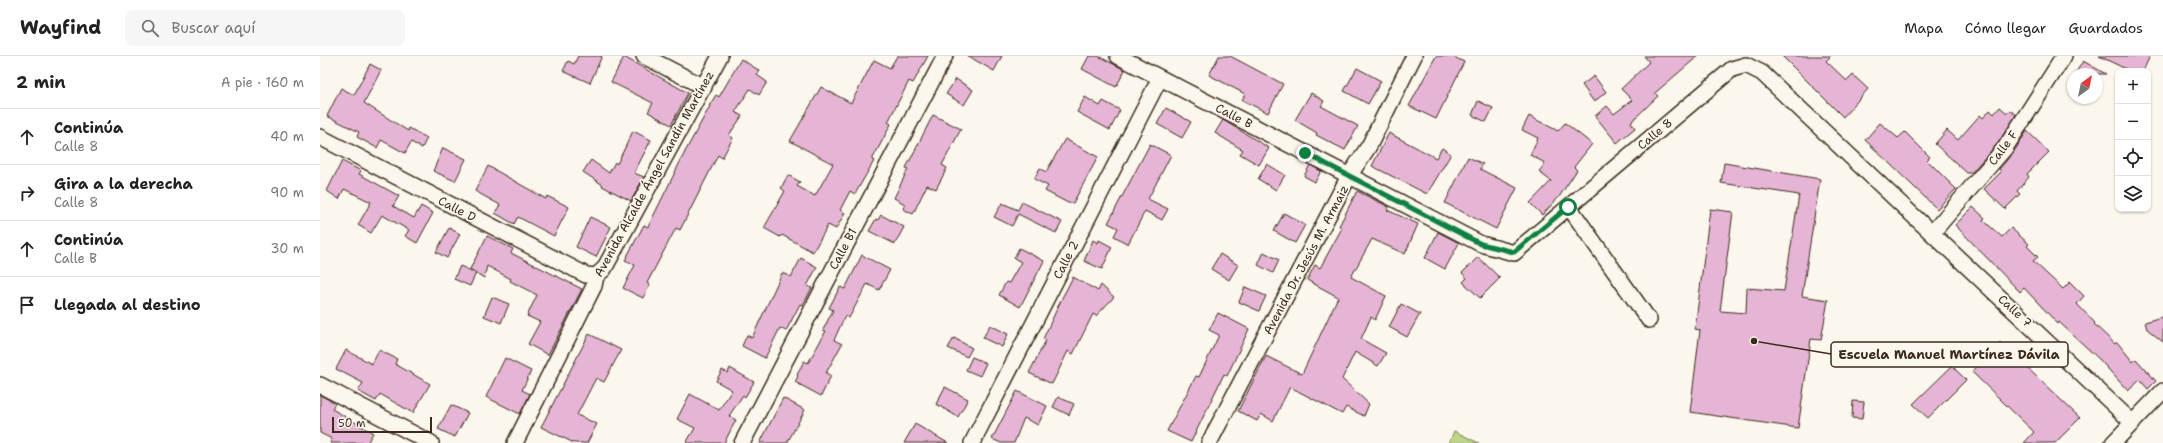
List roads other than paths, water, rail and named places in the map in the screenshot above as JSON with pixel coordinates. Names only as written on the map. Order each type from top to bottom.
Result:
[{"type":"street","points":[[644,56],[704,87]]},
{"type":"street","name":"Avenida Alcalde Ángel Sandín Martínez","points":[[515,443],[594,286],[596,276],[604,269],[720,56]]},
{"type":"street","name":"Calle B1","points":[[742,443],[945,56]]},
{"type":"street","name":"Calle B","points":[[1118,56],[1350,176]]},
{"type":"street","name":"Avenida Dr. Jesús M. Armaiz","points":[[1209,443],[1350,176],[1369,146],[1414,56]]},
{"type":"street","name":"Calle F","points":[[1932,233],[2005,148],[2064,56]]},
{"type":"street","name":"Calle 8","points":[[1350,176],[1481,244],[1514,252],[1732,69],[1746,65],[1762,73],[1932,233]]},
{"type":"street","name":"Calle 2","points":[[972,443],[1160,78]]},
{"type":"street","name":"Calle D","points":[[320,137],[586,275],[596,276]]},
{"type":"street","points":[[1568,207],[1649,320]]},
{"type":"street","name":"Calle 7","points":[[1932,233],[2133,423]]},
{"type":"street","points":[[320,385],[431,443]]},
{"type":"street","points":[[2113,443],[2163,391]]},
{"type":"place","name":"Escuela Manuel Martínez Dávila","points":[[1754,341]]}]
